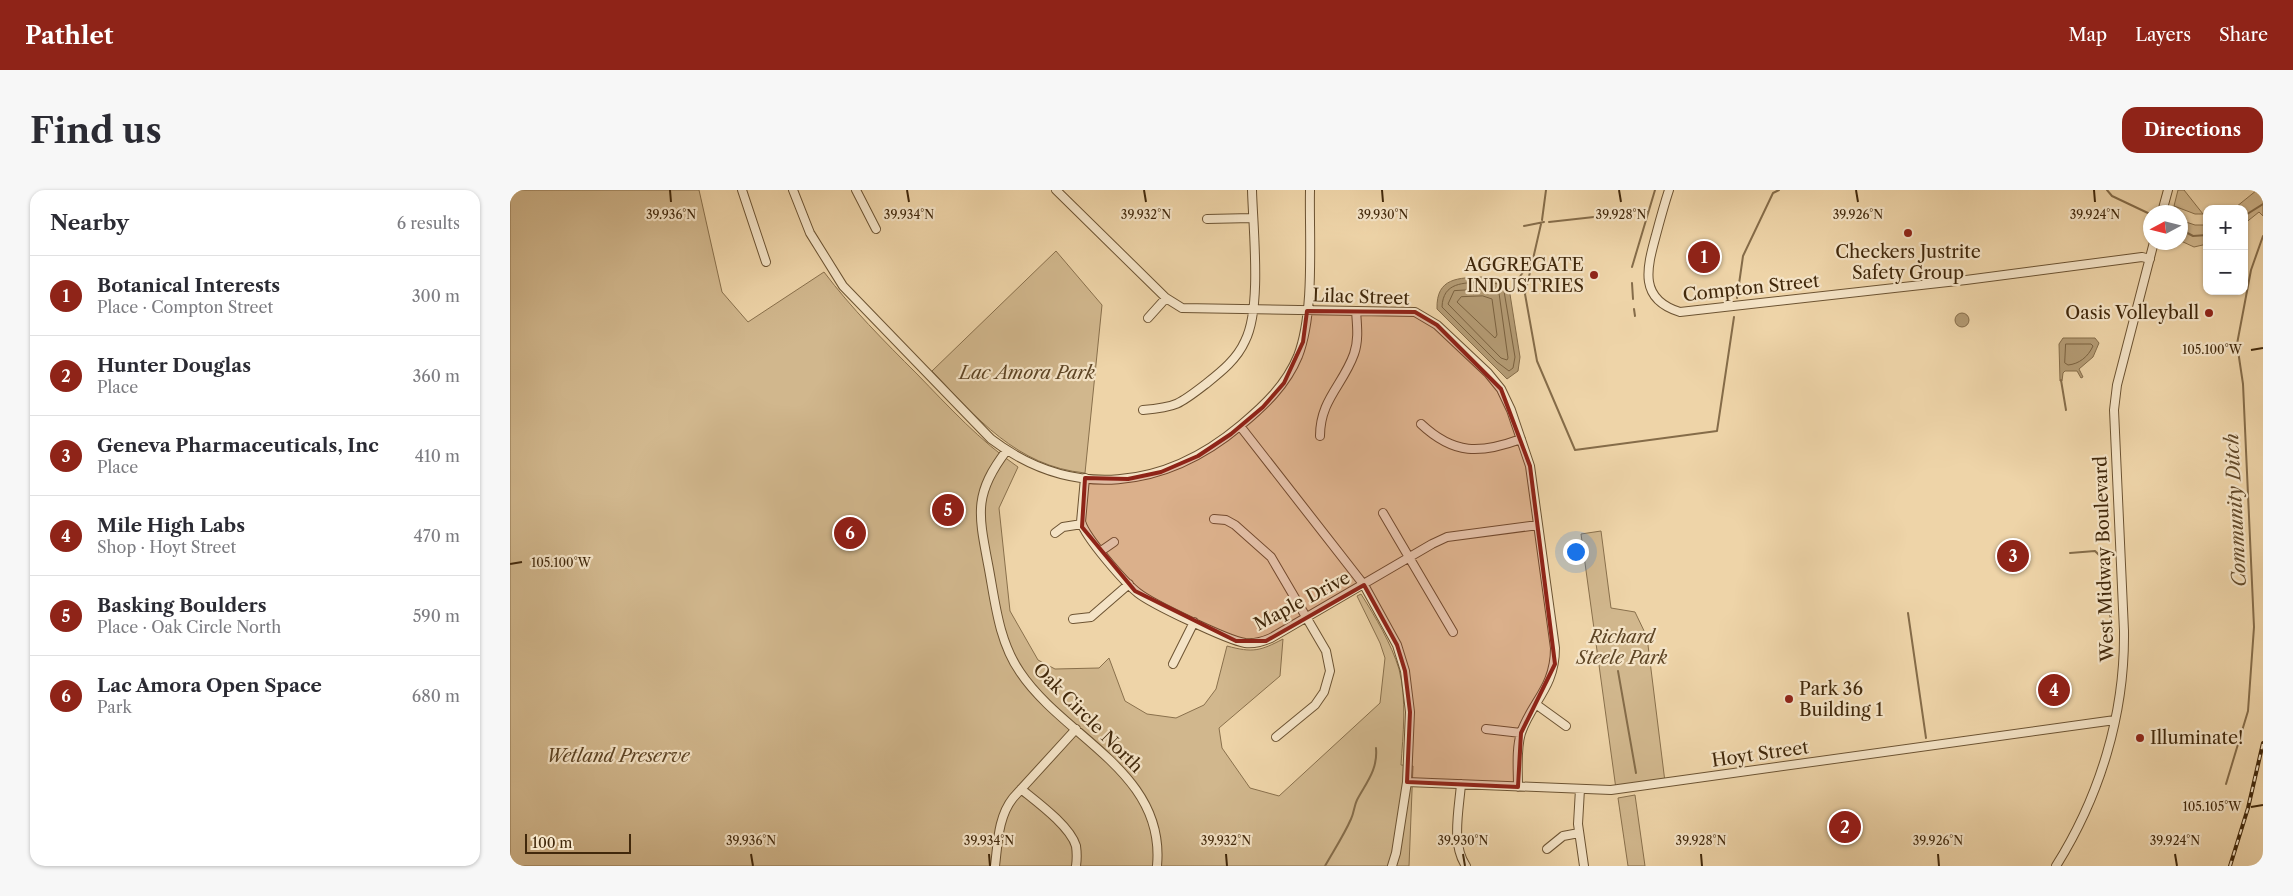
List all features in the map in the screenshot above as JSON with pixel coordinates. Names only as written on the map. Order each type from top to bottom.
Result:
[{"type":"street","points":[[742,190],[766,262]]},
{"type":"street","points":[[793,190],[810,233],[843,286],[979,428],[1007,450],[1043,468],[1085,478],[1128,479],[1161,472],[1198,456],[1240,426],[1273,397],[1289,374],[1302,342],[1308,311],[1310,190]]},
{"type":"street","points":[[856,190],[876,229]]},
{"type":"street","name":"Lilac Street","points":[[1056,190],[1166,298],[1182,308],[1415,312],[1437,326],[1501,389],[1530,466],[1555,648],[1555,664],[1537,705],[1521,733],[1518,787]]},
{"type":"street","points":[[1143,410],[1170,408],[1178,404],[1222,371],[1233,360],[1245,342],[1252,321],[1253,308],[1252,190]]},
{"type":"street","name":"Compton Street","points":[[1669,190],[1647,272],[1655,295],[1669,308],[1680,312],[2136,258],[2150,259]]},
{"type":"street","points":[[2164,205],[2168,190]]},
{"type":"street","points":[[1207,219],[1252,218]]},
{"type":"street","name":"West Midway Boulevard","points":[[2056,866],[2075,833],[2096,788],[2115,720],[2122,677],[2124,630],[2114,410],[2117,385],[2152,250]]},
{"type":"street","points":[[1148,318],[1166,298]]},
{"type":"street","points":[[1320,436],[1322,413],[1355,352],[1358,340],[1356,311]]},
{"type":"street","points":[[1420,424],[1437,438],[1448,444],[1472,450],[1500,447],[1521,439]]},
{"type":"street","points":[[1240,426],[1364,585],[1397,645],[1405,671],[1410,712],[1407,782],[1396,853],[1392,866]]},
{"type":"street","name":"Oak Circle North","points":[[1007,450],[990,475],[980,506],[982,530],[999,623],[1008,651],[1020,672],[1040,696],[1124,773],[1142,798],[1152,821],[1156,838],[1158,866]]},
{"type":"street","points":[[1055,533],[1064,527],[1082,524],[1085,478]]},
{"type":"street","points":[[1383,513],[1453,632]]},
{"type":"street","points":[[1214,519],[1226,520],[1265,550],[1277,565],[1307,617],[1326,651],[1330,664],[1329,678],[1324,692],[1315,704],[1276,737]]},
{"type":"street","name":"Maple Drive","points":[[1082,524],[1089,538],[1129,584],[1146,598],[1236,641],[1254,643],[1271,638],[1447,537],[1538,525]]},
{"type":"street","points":[[1101,551],[1114,542]]},
{"type":"street","points":[[1073,619],[1091,617],[1129,584]]},
{"type":"street","points":[[1173,664],[1194,622]]},
{"type":"street","points":[[1537,705],[1566,726]]},
{"type":"street","name":"Hoyt Street","points":[[1407,782],[1611,790],[2115,720]]},
{"type":"street","points":[[995,866],[1002,817],[1010,802],[1076,729]]},
{"type":"street","points":[[1486,729],[1521,733]]},
{"type":"street","points":[[1461,784],[1458,840],[1461,856],[1466,866]]},
{"type":"street","points":[[1021,789],[1064,828],[1073,840],[1076,849],[1076,866]]},
{"type":"street","points":[[1580,790],[1578,816],[1584,866]]},
{"type":"street","points":[[1547,848],[1563,836],[1579,833]]},
{"type":"highlighted area","points":[[1307,311],[1415,312],[1437,325],[1501,389],[1530,466],[1555,664],[1521,733],[1518,787],[1407,782],[1410,712],[1405,671],[1397,645],[1364,585],[1266,641],[1236,641],[1135,591],[1082,527],[1085,478],[1128,479],[1161,472],[1198,456],[1231,434],[1263,407],[1284,383],[1303,342]]},
{"type":"green space","name":"Wetland Preserve","points":[[510,190],[699,190],[722,292],[748,322],[824,272],[869,324],[953,411],[978,435],[1018,467],[999,508],[1010,611],[1038,660],[1055,669],[1099,668],[1109,658],[1125,701],[1147,714],[1176,718],[1204,705],[1216,689],[1227,646],[1243,650],[1256,650],[1283,639],[1280,676],[1219,728],[1222,748],[1250,788],[1279,796],[1380,703],[1385,658],[1380,643],[1357,596],[1361,594],[1378,621],[1399,669],[1404,717],[1401,765],[1413,766],[1409,866],[510,866]]},
{"type":"green space","points":[[2178,190],[2184,190],[2203,214],[2188,211],[2188,205],[2174,205]]},
{"type":"green space","points":[[2257,190],[2263,190],[2263,216],[2259,212],[2248,221],[2248,205],[2238,205]]},
{"type":"green space","points":[[2188,223],[2203,225],[2203,245],[2194,247],[2188,244]]},
{"type":"green space","name":"Lac Amora Park","points":[[1056,251],[1102,305],[1085,473],[1060,469],[1038,461],[1018,450],[982,422],[932,371]]},
{"type":"green space","name":"Richard Steele Park","points":[[1601,531],[1611,608],[1635,612],[1647,637],[1665,782],[1616,789],[1581,534]]},
{"type":"green space","points":[[1635,795],[1645,866],[1628,866],[1618,798]]},
{"type":"water","points":[[1483,277],[1501,279],[1509,288],[1520,357],[1518,371],[1507,379],[1437,309],[1440,291],[1445,285],[1458,279]]},
{"type":"water","points":[[1962,313],[1967,315],[1969,320],[1967,325],[1962,327],[1957,325],[1955,320],[1957,315]]},
{"type":"water","points":[[2063,338],[2095,338],[2099,343],[2093,357],[2079,369],[2083,377],[2081,378],[2077,371],[2065,371],[2062,381],[2060,381],[2059,344]]},
{"type":"waterway","name":"Community Ditch","points":[[1542,220],[1546,190]]},
{"type":"waterway","points":[[1632,267],[1655,190]]},
{"type":"waterway","name":"Community Ditch","points":[[1737,298],[1743,256],[1773,193],[1779,190]]},
{"type":"waterway","name":"Community Ditch","points":[[2107,190],[2112,196],[2143,211]]},
{"type":"waterway","name":"Community Ditch","points":[[2248,213],[2263,204]]},
{"type":"waterway","points":[[1549,222],[1648,211]]},
{"type":"waterway","points":[[1524,226],[1544,222]]},
{"type":"waterway","name":"Community Ditch","points":[[1541,224],[1525,294],[1537,361],[1575,450],[1717,431],[1734,317]]},
{"type":"waterway","name":"Community Ditch","points":[[2188,233],[2193,236],[2203,235]]},
{"type":"waterway","name":"Community Ditch","points":[[2226,784],[2248,711],[2254,627],[2243,384],[2237,344],[2251,270],[2263,236]]},
{"type":"waterway","points":[[1516,283],[1531,264]]},
{"type":"waterway","points":[[1632,283],[1633,299]]},
{"type":"waterway","points":[[1634,309],[1635,316]]},
{"type":"waterway","points":[[2061,380],[2066,410]]},
{"type":"waterway","points":[[2070,553],[2095,551],[2100,556],[2112,626]]},
{"type":"waterway","points":[[1908,613],[1926,738]]},
{"type":"waterway","points":[[1618,671],[1636,773]]},
{"type":"waterway","points":[[1325,866],[1342,837],[1352,817],[1357,800],[1371,776],[1375,763],[1376,748]]},
{"type":"railway","points":[[2230,866],[2248,808],[2263,743]]},
{"type":"place","name":"Checkers Justrite Safety Group","points":[[1908,233]]},
{"type":"place","name":"Botanical Interests","points":[[1704,257]]},
{"type":"place","name":"AGGREGATE INDUSTRIES","points":[[1594,275]]},
{"type":"place","name":"Oasis Volleyball","points":[[2209,313]]},
{"type":"place","name":"Basking Boulders","points":[[948,510]]},
{"type":"place","name":"Lac Amora Open Space","points":[[850,533]]},
{"type":"place","name":"Geneva Pharmaceuticals, Inc","points":[[2013,556]]},
{"type":"place","name":"Mile High Labs","points":[[2054,690]]},
{"type":"place","name":"Park 36 Building 1","points":[[1789,699]]},
{"type":"place","name":"Illuminate!","points":[[2140,738]]},
{"type":"place","name":"Hunter Douglas","points":[[1845,827]]}]
